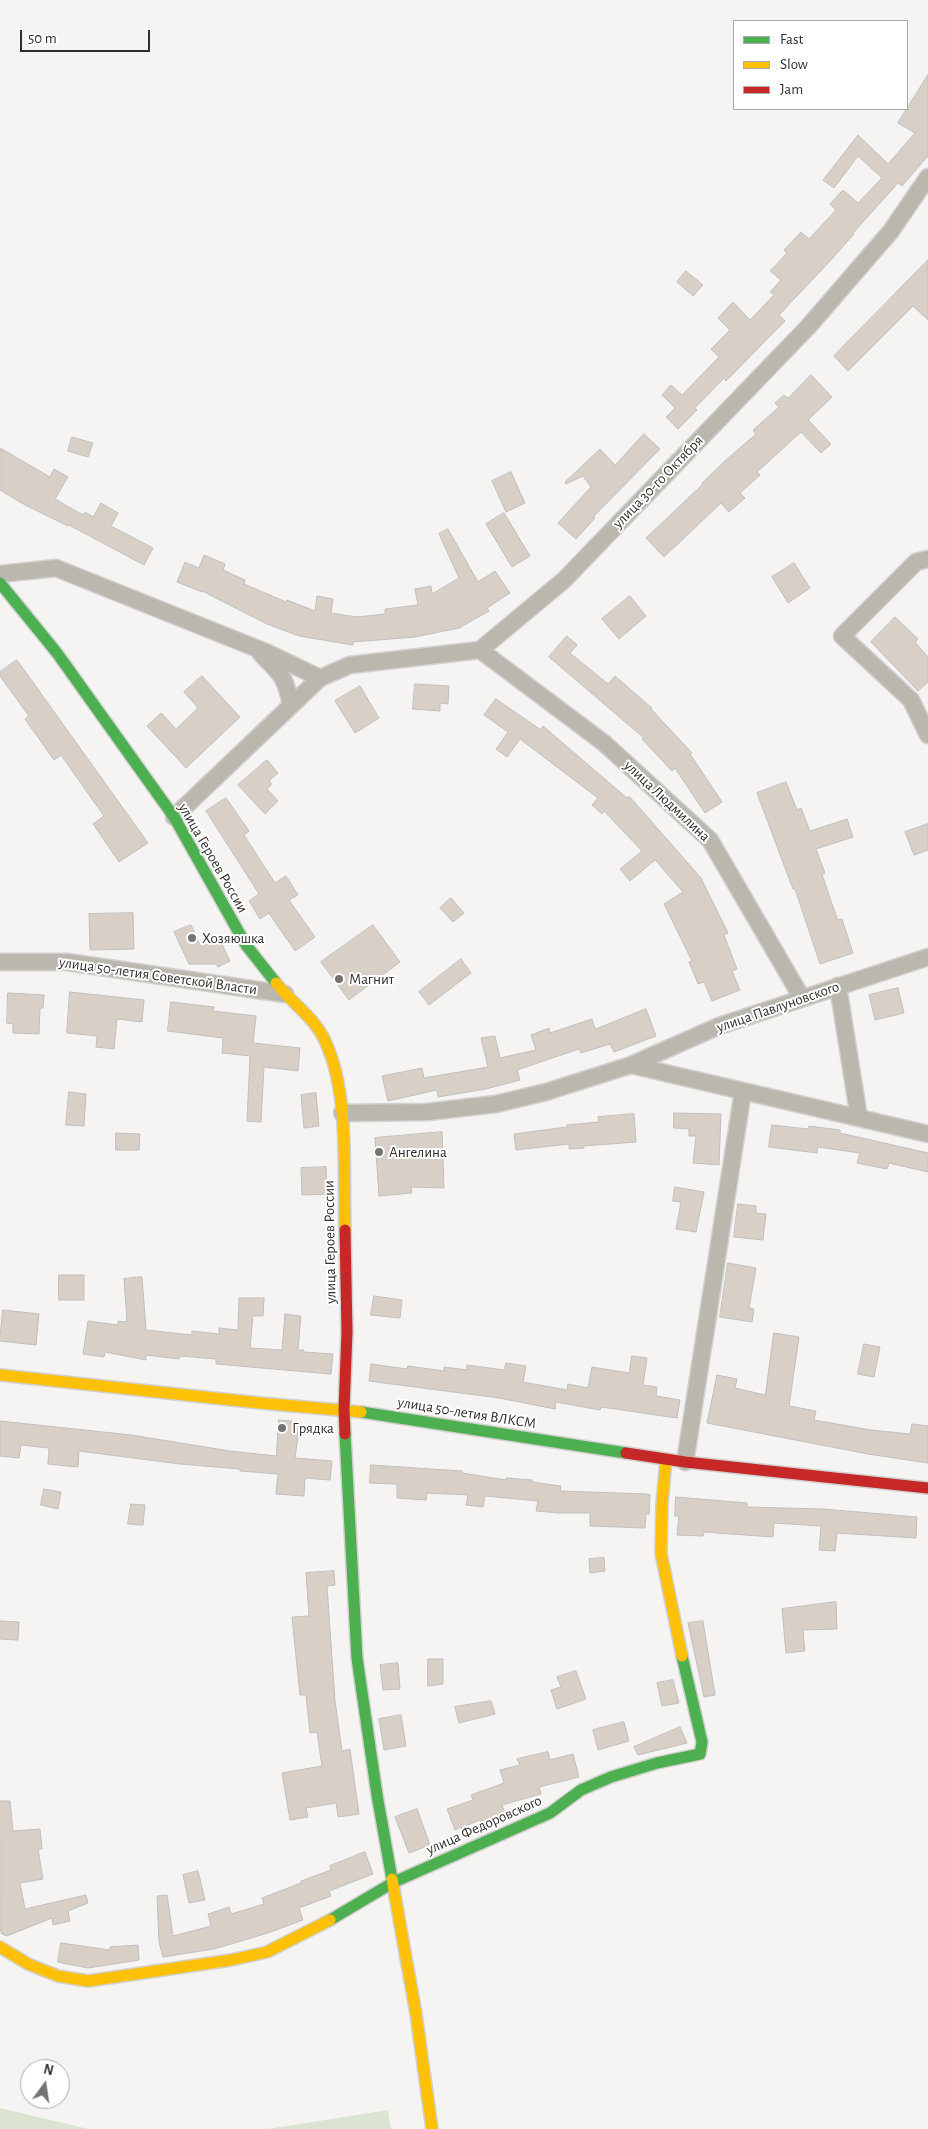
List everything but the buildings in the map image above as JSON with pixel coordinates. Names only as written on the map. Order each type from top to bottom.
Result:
[{"type":"street","name":"улица 30-го Октября","points":[[480,650],[564,580],[808,327],[891,231],[928,177]]},
{"type":"street","points":[[928,559],[916,562],[842,636],[911,700],[928,735]]},
{"type":"street","points":[[0,574],[56,568],[254,647],[320,678]]},
{"type":"street","name":"улица Героев России","points":[[0,583],[56,654],[174,817],[246,945],[285,994],[300,1007],[325,1040],[339,1079],[342,1113],[347,1332],[344,1409],[357,1658],[377,1795],[416,2014],[432,2129]]},
{"type":"street","points":[[254,647],[278,671],[287,686],[290,706]]},
{"type":"street","points":[[174,817],[320,678],[350,665],[480,650]]},
{"type":"street","name":"улица Людмилина","points":[[480,650],[604,743],[710,840],[802,998]]},
{"type":"street","name":"улица Павлуновского","points":[[342,1113],[427,1112],[496,1104],[546,1092],[630,1065],[719,1026],[928,958]]},
{"type":"street","name":"улица 50-летия Советской Власти","points":[[0,962],[67,962],[285,994]]},
{"type":"street","points":[[838,986],[859,1118]]},
{"type":"street","points":[[630,1065],[928,1134]]},
{"type":"street","points":[[685,1462],[743,1091]]},
{"type":"street","name":"улица 50-летия ВЛКСМ","points":[[0,1375],[260,1403],[344,1409],[685,1462],[928,1488]]},
{"type":"street","name":"улица Федоровского","points":[[0,1947],[28,1964],[58,1976],[88,1981],[231,1960],[267,1952],[314,1929],[394,1882],[550,1813],[581,1790],[610,1777],[657,1763],[700,1754],[702,1742],[684,1669],[661,1553],[662,1504],[666,1459]]},
{"type":"green space","points":[[0,2108],[88,2129],[0,2129]]},
{"type":"green space","points":[[388,2110],[391,2129],[268,2129]]},
{"type":"traffic: fast","points":[[0,583],[57,653],[174,817],[246,945],[276,983]]},
{"type":"traffic: fast","points":[[361,1412],[626,1453]]},
{"type":"traffic: fast","points":[[345,1434],[357,1658],[377,1795],[392,1879]]},
{"type":"traffic: fast","points":[[330,1920],[394,1882],[550,1813],[581,1790],[611,1777],[657,1763],[700,1754],[702,1742],[682,1656]]},
{"type":"traffic: slow","points":[[276,983],[321,1033],[333,1062],[342,1109],[344,1134],[345,1230]]},
{"type":"traffic: slow","points":[[0,1375],[361,1412]]},
{"type":"traffic: slow","points":[[666,1459],[662,1504],[661,1553],[682,1656]]},
{"type":"traffic: slow","points":[[392,1879],[416,2014],[432,2129]]},
{"type":"traffic: slow","points":[[0,1947],[28,1964],[58,1976],[88,1981],[231,1960],[267,1952],[330,1920]]},
{"type":"traffic: jam","points":[[345,1230],[347,1332],[345,1434]]},
{"type":"traffic: jam","points":[[626,1453],[685,1462],[928,1488]]},
{"type":"place","name":"Хозяюшка","points":[[192,938]]},
{"type":"place","name":"Магнит","points":[[339,979]]},
{"type":"place","name":"Ангелина","points":[[379,1152]]},
{"type":"place","name":"Грядка","points":[[282,1428]]}]
